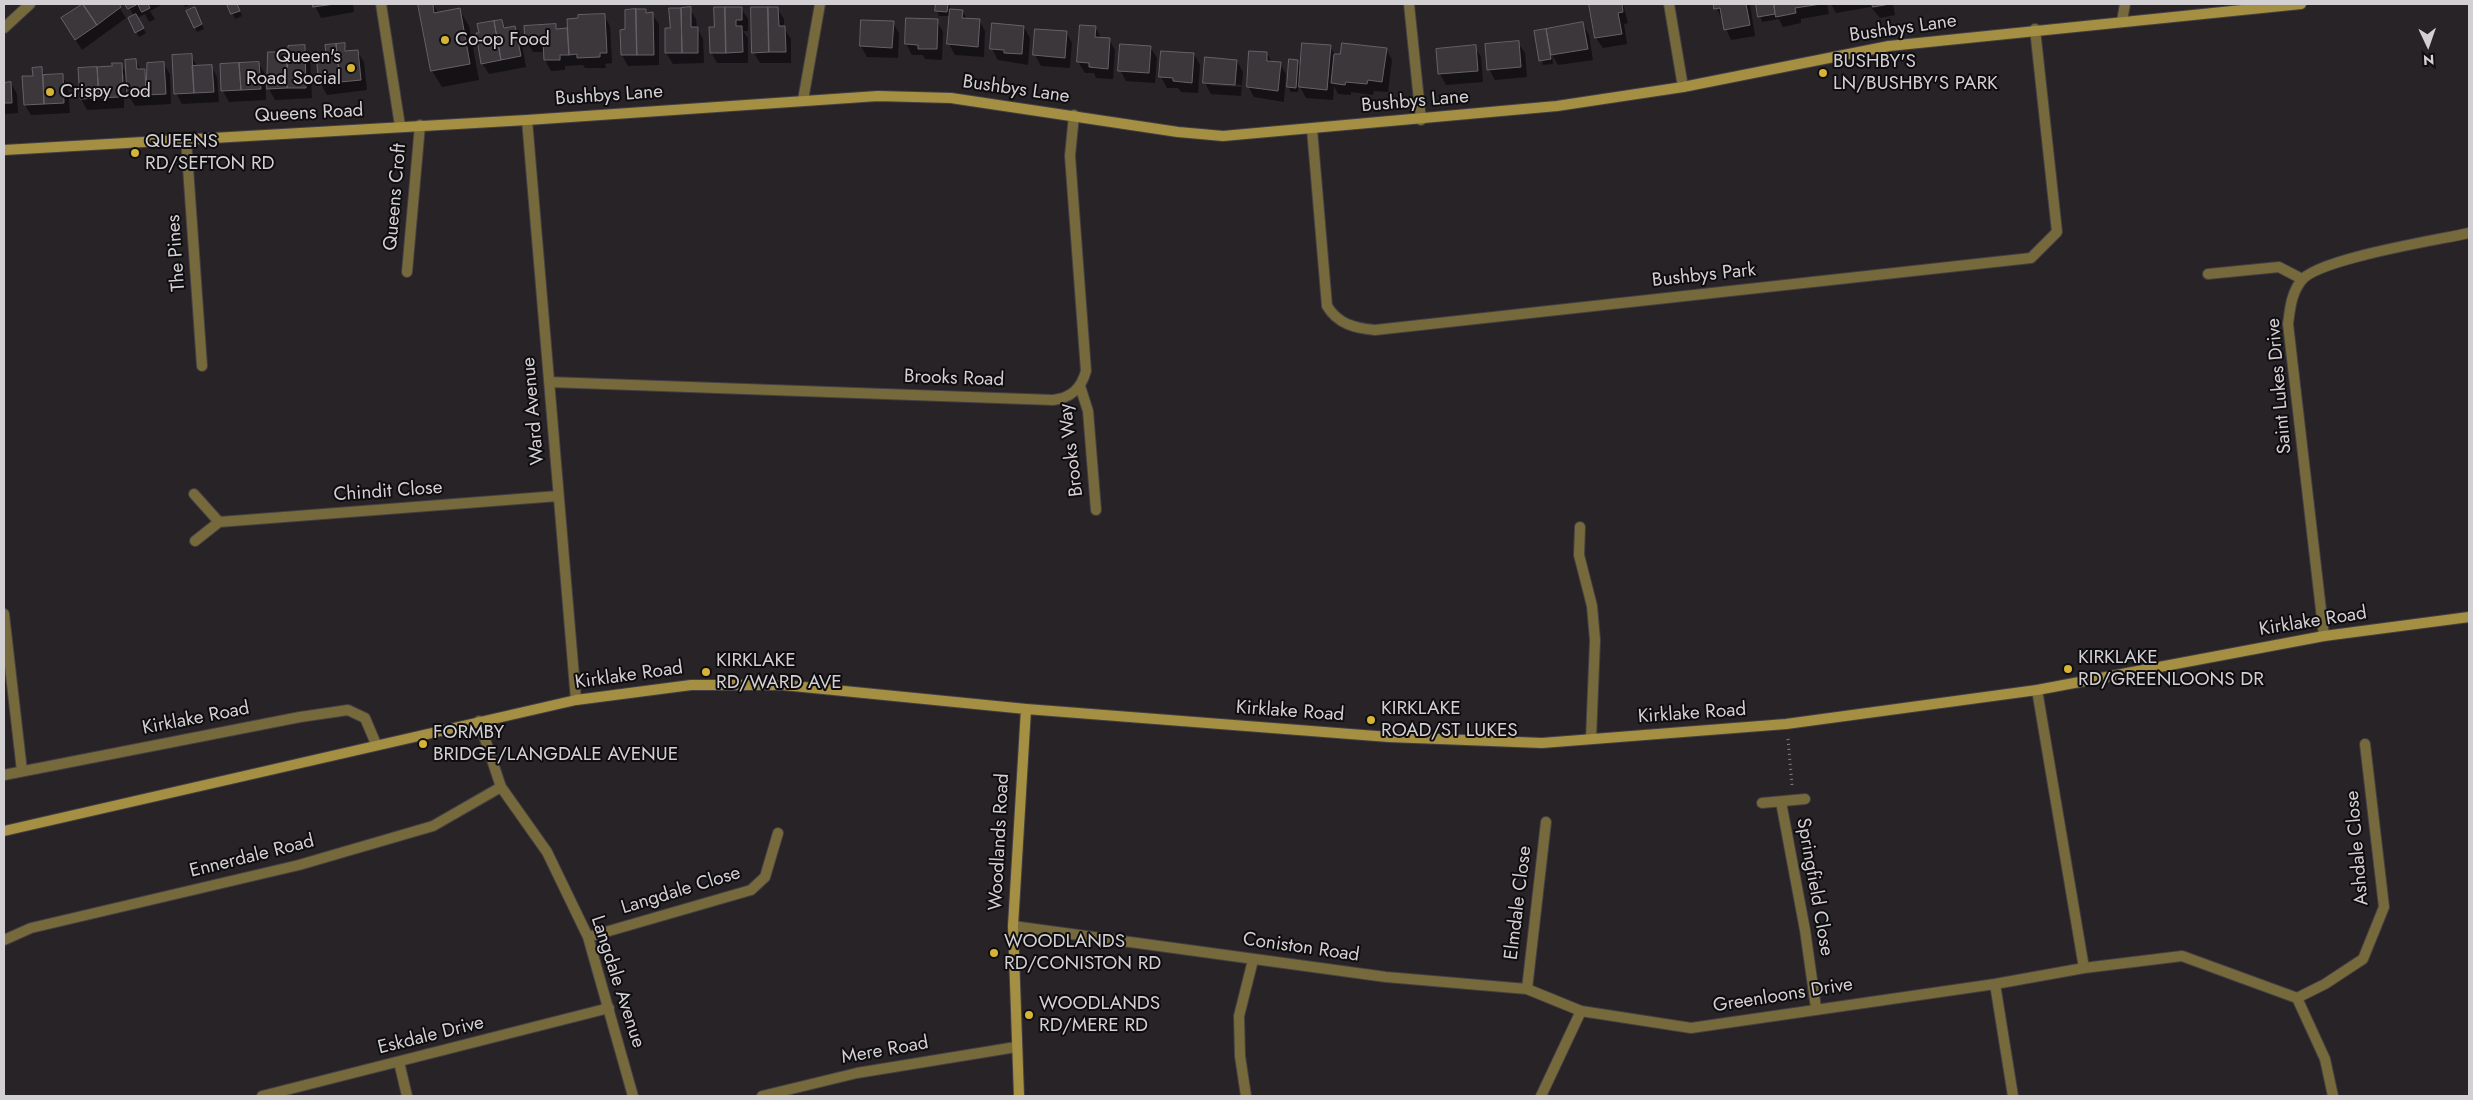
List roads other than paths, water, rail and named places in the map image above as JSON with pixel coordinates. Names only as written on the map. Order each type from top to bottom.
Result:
[{"type":"street","points":[[4,28],[30,4]]},
{"type":"street","points":[[381,4],[400,126]]},
{"type":"street","points":[[803,100],[820,4]]},
{"type":"street","points":[[1409,4],[1421,120]]},
{"type":"street","points":[[1669,4],[1683,87]]},
{"type":"street","points":[[2122,21],[2125,4]]},
{"type":"street","name":"Bushbys Lane","points":[[528,120],[878,96],[951,98],[1178,132],[1223,136],[1421,120],[1558,106],[1683,87],[1889,46],[2035,29],[2301,4]]},
{"type":"street","name":"Bushbys Park","points":[[1312,129],[1326,306],[1334,317],[1352,327],[1374,330],[2031,258],[2057,232],[2035,29]]},
{"type":"street","points":[[1074,115],[1070,156],[1086,371],[1080,386]]},
{"type":"street","name":"Queens Road","points":[[4,150],[528,120]]},
{"type":"street","name":"Ward Avenue","points":[[528,120],[576,700]]},
{"type":"street","name":"Queens Croft","points":[[407,272],[420,125]]},
{"type":"street","name":"The Pines","points":[[186,139],[202,366]]},
{"type":"street","points":[[2208,274],[2279,267],[2302,279],[2332,263],[2469,233]]},
{"type":"street","name":"Saint Lukes Drive","points":[[2302,279],[2291,299],[2288,324],[2324,636]]},
{"type":"street","name":"Brooks Road","points":[[549,382],[1053,400],[1068,396],[1080,386]]},
{"type":"street","name":"Brooks Way","points":[[1080,386],[1088,411],[1096,510]]},
{"type":"street","points":[[194,494],[219,522],[195,541]]},
{"type":"street","name":"Chindit Close","points":[[219,522],[558,496]]},
{"type":"street","points":[[1580,527],[1579,555],[1592,606],[1595,640],[1591,739]]},
{"type":"street","points":[[4,614],[22,771]]},
{"type":"street","name":"Kirklake Road","points":[[4,831],[376,744],[576,700],[691,685],[783,685],[1026,709],[1389,737],[1542,743],[1786,724],[2037,690],[2324,636],[2469,617]]},
{"type":"street","points":[[2037,690],[2084,968]]},
{"type":"street","name":"Woodlands Road","points":[[1019,1096],[1012,926],[1026,709]]},
{"type":"street","name":"Kirklake Road","points":[[4,774],[300,717],[348,710],[365,718],[376,744]]},
{"type":"street","name":"Langdale Avenue","points":[[479,721],[501,787],[547,852],[588,937],[633,1096]]},
{"type":"street","name":"Ashdale Close","points":[[2297,998],[2325,984],[2363,959],[2384,907],[2365,744]]},
{"type":"street","name":"Ennerdale Road","points":[[4,940],[31,928],[290,867],[433,826],[501,787]]},
{"type":"street","points":[[1762,803],[1805,799]]},
{"type":"street","name":"Springfield Close","points":[[1782,802],[1805,930],[1816,1008]]},
{"type":"street","name":"Elmdale Close","points":[[1527,989],[1546,822]]},
{"type":"street","name":"Langdale Close","points":[[588,937],[751,890],[765,877],[778,833]]},
{"type":"street","name":"Coniston Road","points":[[1012,926],[1386,977],[1527,989],[1581,1011]]},
{"type":"street","name":"Greenloons Drive","points":[[1581,1011],[1691,1028],[1816,1008],[1995,984],[2084,968],[2182,956],[2297,998]]},
{"type":"street","points":[[1246,1096],[1240,1056],[1239,1016],[1253,960]]},
{"type":"street","points":[[1995,984],[2013,1096]]},
{"type":"street","points":[[2297,998],[2325,1059],[2333,1096]]},
{"type":"street","name":"Eskdale Drive","points":[[262,1096],[609,1008]]},
{"type":"street","points":[[1541,1096],[1581,1011]]},
{"type":"street","name":"Mere Road","points":[[762,1096],[857,1072],[1016,1047]]},
{"type":"street","points":[[399,1062],[407,1096]]},
{"type":"place","name":"Co-op Food","points":[[445,40]]},
{"type":"place","name":"Queen's Road Social","points":[[351,68]]},
{"type":"place","name":"BUSHBY'S LN/BUSHBY'S PARK","points":[[1823,73]]},
{"type":"place","name":"Crispy Cod","points":[[50,92]]},
{"type":"place","name":"QUEENS RD/SEFTON RD","points":[[135,153]]},
{"type":"place","name":"KIRKLAKE RD/GREENLOONS DR","points":[[2068,669]]},
{"type":"place","name":"KIRKLAKE RD/WARD AVE","points":[[706,672]]},
{"type":"place","name":"KIRKLAKE ROAD/ST LUKES","points":[[1371,720]]},
{"type":"place","name":"FORMBY BRIDGE/LANGDALE AVENUE","points":[[423,744]]},
{"type":"place","name":"WOODLANDS RD/CONISTON RD","points":[[994,953]]},
{"type":"place","name":"WOODLANDS RD/MERE RD","points":[[1029,1015]]}]
